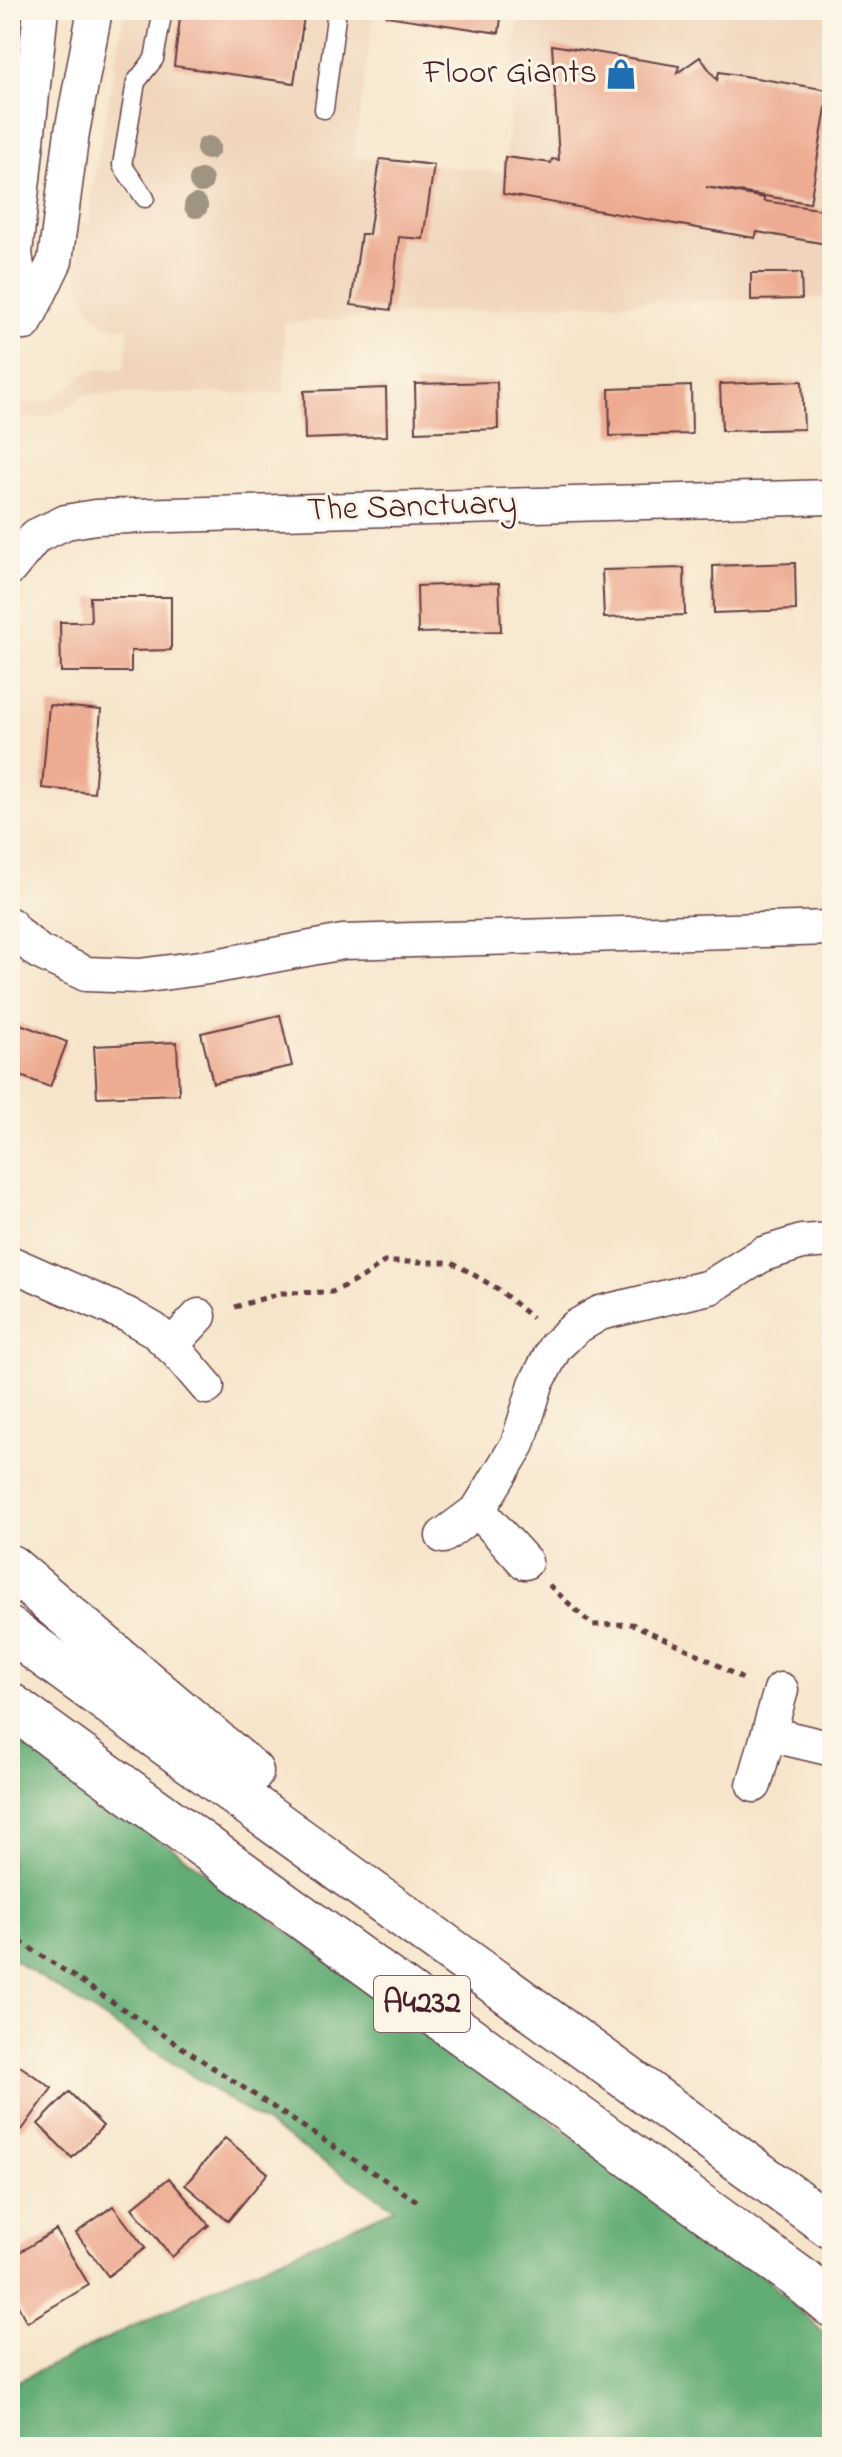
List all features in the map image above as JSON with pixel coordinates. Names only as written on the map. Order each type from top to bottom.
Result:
[{"type":"main road","points":[[10,1567],[512,1994]]},
{"type":"main road","name":"A4232","points":[[10,1630],[832,2227]]},
{"type":"main road","name":"A4232","points":[[10,1705],[790,2271],[832,2305]]},
{"type":"street","points":[[17,322],[15,253],[41,10]]},
{"type":"street","points":[[17,322],[55,261],[72,132],[95,10]]},
{"type":"street","name":"The Sanctuary","points":[[10,568],[36,536],[66,522],[95,517],[832,497]]},
{"type":"street","points":[[10,925],[39,952],[86,974],[139,976],[216,966],[343,942],[832,928]]},
{"type":"street","points":[[443,1536],[478,1510],[518,1444],[536,1384],[555,1347],[576,1327],[600,1313],[710,1287],[763,1254],[802,1242],[832,1240]]},
{"type":"street","points":[[10,1263],[128,1315],[154,1330],[207,1387]]},
{"type":"street","points":[[171,1346],[199,1316]]},
{"type":"street","points":[[478,1510],[525,1562]]},
{"type":"street","points":[[754,1785],[779,1695]]},
{"type":"street","points":[[769,1734],[832,1749]]},
{"type":"lane","points":[[145,198],[122,165],[136,82],[154,59],[163,10]]},
{"type":"lane","points":[[324,109],[337,10]]},
{"type":"path","points":[[199,1316],[281,1293],[332,1292],[364,1277],[384,1262],[452,1262],[498,1289],[561,1342]]},
{"type":"path","points":[[525,1562],[592,1625],[632,1624],[779,1695]]},
{"type":"path","points":[[10,1935],[420,2203]]},
{"type":"shaded area","points":[[125,10],[374,10],[354,156],[504,173],[519,10],[832,10],[832,298],[531,305],[284,323],[285,393],[85,394],[52,415],[10,417],[10,401],[26,404],[45,402],[86,373],[98,369],[124,369],[129,329],[105,325],[92,313],[81,290],[77,270],[79,222],[90,224],[92,191]]},
{"type":"green space","points":[[10,10],[15,10],[15,20],[23,41],[10,205]]},
{"type":"green space","points":[[10,1731],[757,2270],[832,2341],[832,2447],[10,2447],[10,2385],[211,2289],[395,2208],[10,1957]]},
{"type":"building","points":[[181,10],[305,10],[294,83],[174,66]]},
{"type":"building","points":[[387,10],[502,10],[499,33],[386,16]]},
{"type":"building","points":[[552,45],[679,66],[677,73],[700,57],[717,80],[719,72],[829,90],[810,203],[706,187],[764,198],[764,201],[832,211],[832,245],[757,232],[755,238],[503,194],[505,157],[551,163],[552,159],[559,160]]},
{"type":"building","points":[[832,143],[832,195],[823,193]]},
{"type":"building","points":[[380,159],[434,165],[423,239],[399,237],[391,310],[351,305],[361,234],[369,234]]},
{"type":"building","points":[[751,273],[801,273],[802,299],[751,300]]},
{"type":"building","points":[[802,381],[804,429],[722,431],[720,384]]},
{"type":"building","points":[[497,382],[498,429],[416,432],[415,384]]},
{"type":"building","points":[[691,386],[692,434],[610,436],[609,389]]},
{"type":"building","points":[[386,388],[387,436],[305,439],[304,391]]},
{"type":"building","points":[[795,563],[796,610],[714,613],[713,566]]},
{"type":"building","points":[[684,568],[685,615],[604,618],[602,570]]},
{"type":"building","points":[[499,583],[501,631],[418,633],[417,586]]},
{"type":"building","points":[[90,597],[171,597],[171,650],[131,651],[131,672],[61,672],[60,622],[91,622]]},
{"type":"building","points":[[49,705],[101,710],[94,793],[42,788]]},
{"type":"building","points":[[280,1015],[292,1066],[213,1083],[201,1033]]},
{"type":"building","points":[[10,1020],[67,1042],[50,1087],[10,1072]]},
{"type":"building","points":[[177,1042],[179,1094],[97,1097],[94,1046]]},
{"type":"building","points":[[14,2062],[52,2088],[22,2130],[10,2122],[10,2067]]},
{"type":"building","points":[[69,2092],[103,2126],[72,2158],[38,2124]]},
{"type":"building","points":[[225,2138],[268,2173],[228,2221],[185,2185]]},
{"type":"building","points":[[169,2178],[209,2225],[172,2257],[132,2208]]},
{"type":"building","points":[[113,2206],[145,2248],[108,2276],[76,2233]]},
{"type":"building","points":[[56,2230],[89,2285],[27,2322],[10,2292],[10,2258]]},
{"type":"place","name":"Floor Giants","points":[[621,74]]}]
